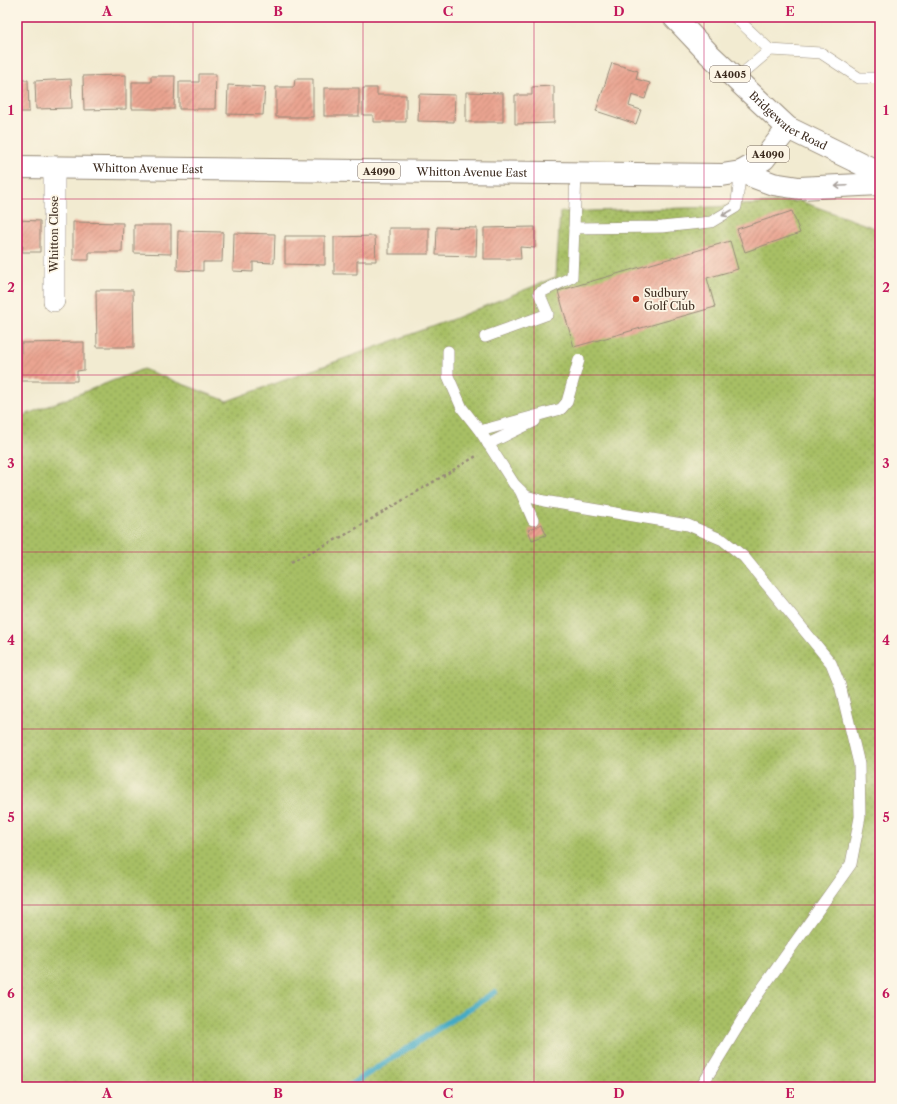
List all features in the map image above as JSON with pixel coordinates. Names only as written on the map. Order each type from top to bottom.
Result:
[{"type":"main road","name":"Bridgewater Road","points":[[674,17],[709,54],[788,128],[880,173]]},
{"type":"main road","name":"Whitton Avenue East","points":[[17,167],[722,175],[741,172],[764,159],[788,128]]},
{"type":"main road","points":[[741,172],[773,184],[799,188],[880,184]]},
{"type":"street","name":"Whitton Close","points":[[54,167],[54,300]]},
{"type":"lane","points":[[735,17],[770,50],[821,53],[859,78],[880,78]]},
{"type":"lane","points":[[736,79],[770,50]]},
{"type":"lane","points":[[574,228],[662,227],[711,222],[736,207],[741,172]]},
{"type":"lane","points":[[485,337],[548,314],[539,293],[572,277],[576,173]]},
{"type":"lane","points":[[448,351],[448,376],[462,408],[480,431],[514,484],[526,496],[544,501],[688,525],[722,540],[744,556],[831,663],[840,685],[859,764],[860,817],[851,864],[756,997],[701,1087]]},
{"type":"lane","points":[[488,444],[561,409],[567,402],[579,360]]},
{"type":"lane","points":[[480,431],[561,409]]},
{"type":"lane","points":[[520,489],[533,520]]},
{"type":"path","points":[[291,562],[345,535],[480,453]]},
{"type":"green space","points":[[800,201],[880,230],[880,1087],[17,1087],[17,418],[143,369],[227,401],[453,319],[556,277],[560,212],[714,207]]},
{"type":"building","points":[[612,63],[638,71],[636,79],[650,83],[645,99],[632,95],[629,106],[641,110],[636,124],[596,111]]},
{"type":"building","points":[[199,74],[216,74],[215,109],[179,109],[179,82],[199,82]]},
{"type":"building","points":[[126,75],[126,109],[84,110],[83,76]]},
{"type":"building","points":[[151,76],[175,76],[174,109],[132,109],[132,82],[151,82]]},
{"type":"building","points":[[71,79],[72,108],[36,109],[35,81]]},
{"type":"building","points":[[295,79],[313,79],[313,117],[276,117],[276,87],[294,87]]},
{"type":"building","points":[[17,80],[28,80],[29,112],[17,112]]},
{"type":"building","points":[[228,85],[265,87],[263,115],[227,114]]},
{"type":"building","points":[[554,86],[554,123],[515,124],[515,95],[532,95],[532,87]]},
{"type":"building","points":[[324,88],[359,88],[359,116],[324,116]]},
{"type":"building","points":[[363,88],[377,88],[377,95],[406,95],[406,122],[373,122],[373,115],[363,115]]},
{"type":"building","points":[[466,92],[503,93],[503,122],[466,122]]},
{"type":"building","points":[[419,94],[455,95],[454,122],[418,121]]},
{"type":"building","points":[[792,211],[800,233],[745,252],[737,229]]},
{"type":"building","points":[[17,220],[40,221],[40,252],[22,252],[23,246],[17,246]]},
{"type":"building","points":[[73,222],[123,223],[122,252],[89,252],[89,260],[73,260]]},
{"type":"building","points":[[134,225],[171,225],[171,254],[134,253]]},
{"type":"building","points":[[437,227],[477,228],[476,256],[436,255]]},
{"type":"building","points":[[535,227],[535,248],[520,247],[521,259],[484,259],[484,228]]},
{"type":"building","points":[[389,228],[429,228],[429,254],[389,254]]},
{"type":"building","points":[[178,231],[223,232],[222,262],[203,262],[203,271],[177,270]]},
{"type":"building","points":[[234,233],[275,234],[274,263],[253,262],[253,272],[233,271]]},
{"type":"building","points":[[285,236],[325,236],[325,265],[285,264]]},
{"type":"building","points":[[375,236],[376,261],[357,261],[357,274],[334,274],[334,237]]},
{"type":"building","name":"Sudbury Golf Club","points":[[730,241],[738,269],[707,278],[715,307],[574,347],[558,291]]},
{"type":"building","points":[[96,290],[133,290],[134,347],[97,347]]},
{"type":"building","points":[[84,342],[84,370],[77,371],[77,381],[21,381],[21,343]]},
{"type":"building","points":[[542,524],[546,535],[532,540],[528,530]]},
{"type":"waterway","points":[[347,1087],[495,992]]},
{"type":"place","name":"Sudbury Golf Club","points":[[636,299]]}]
